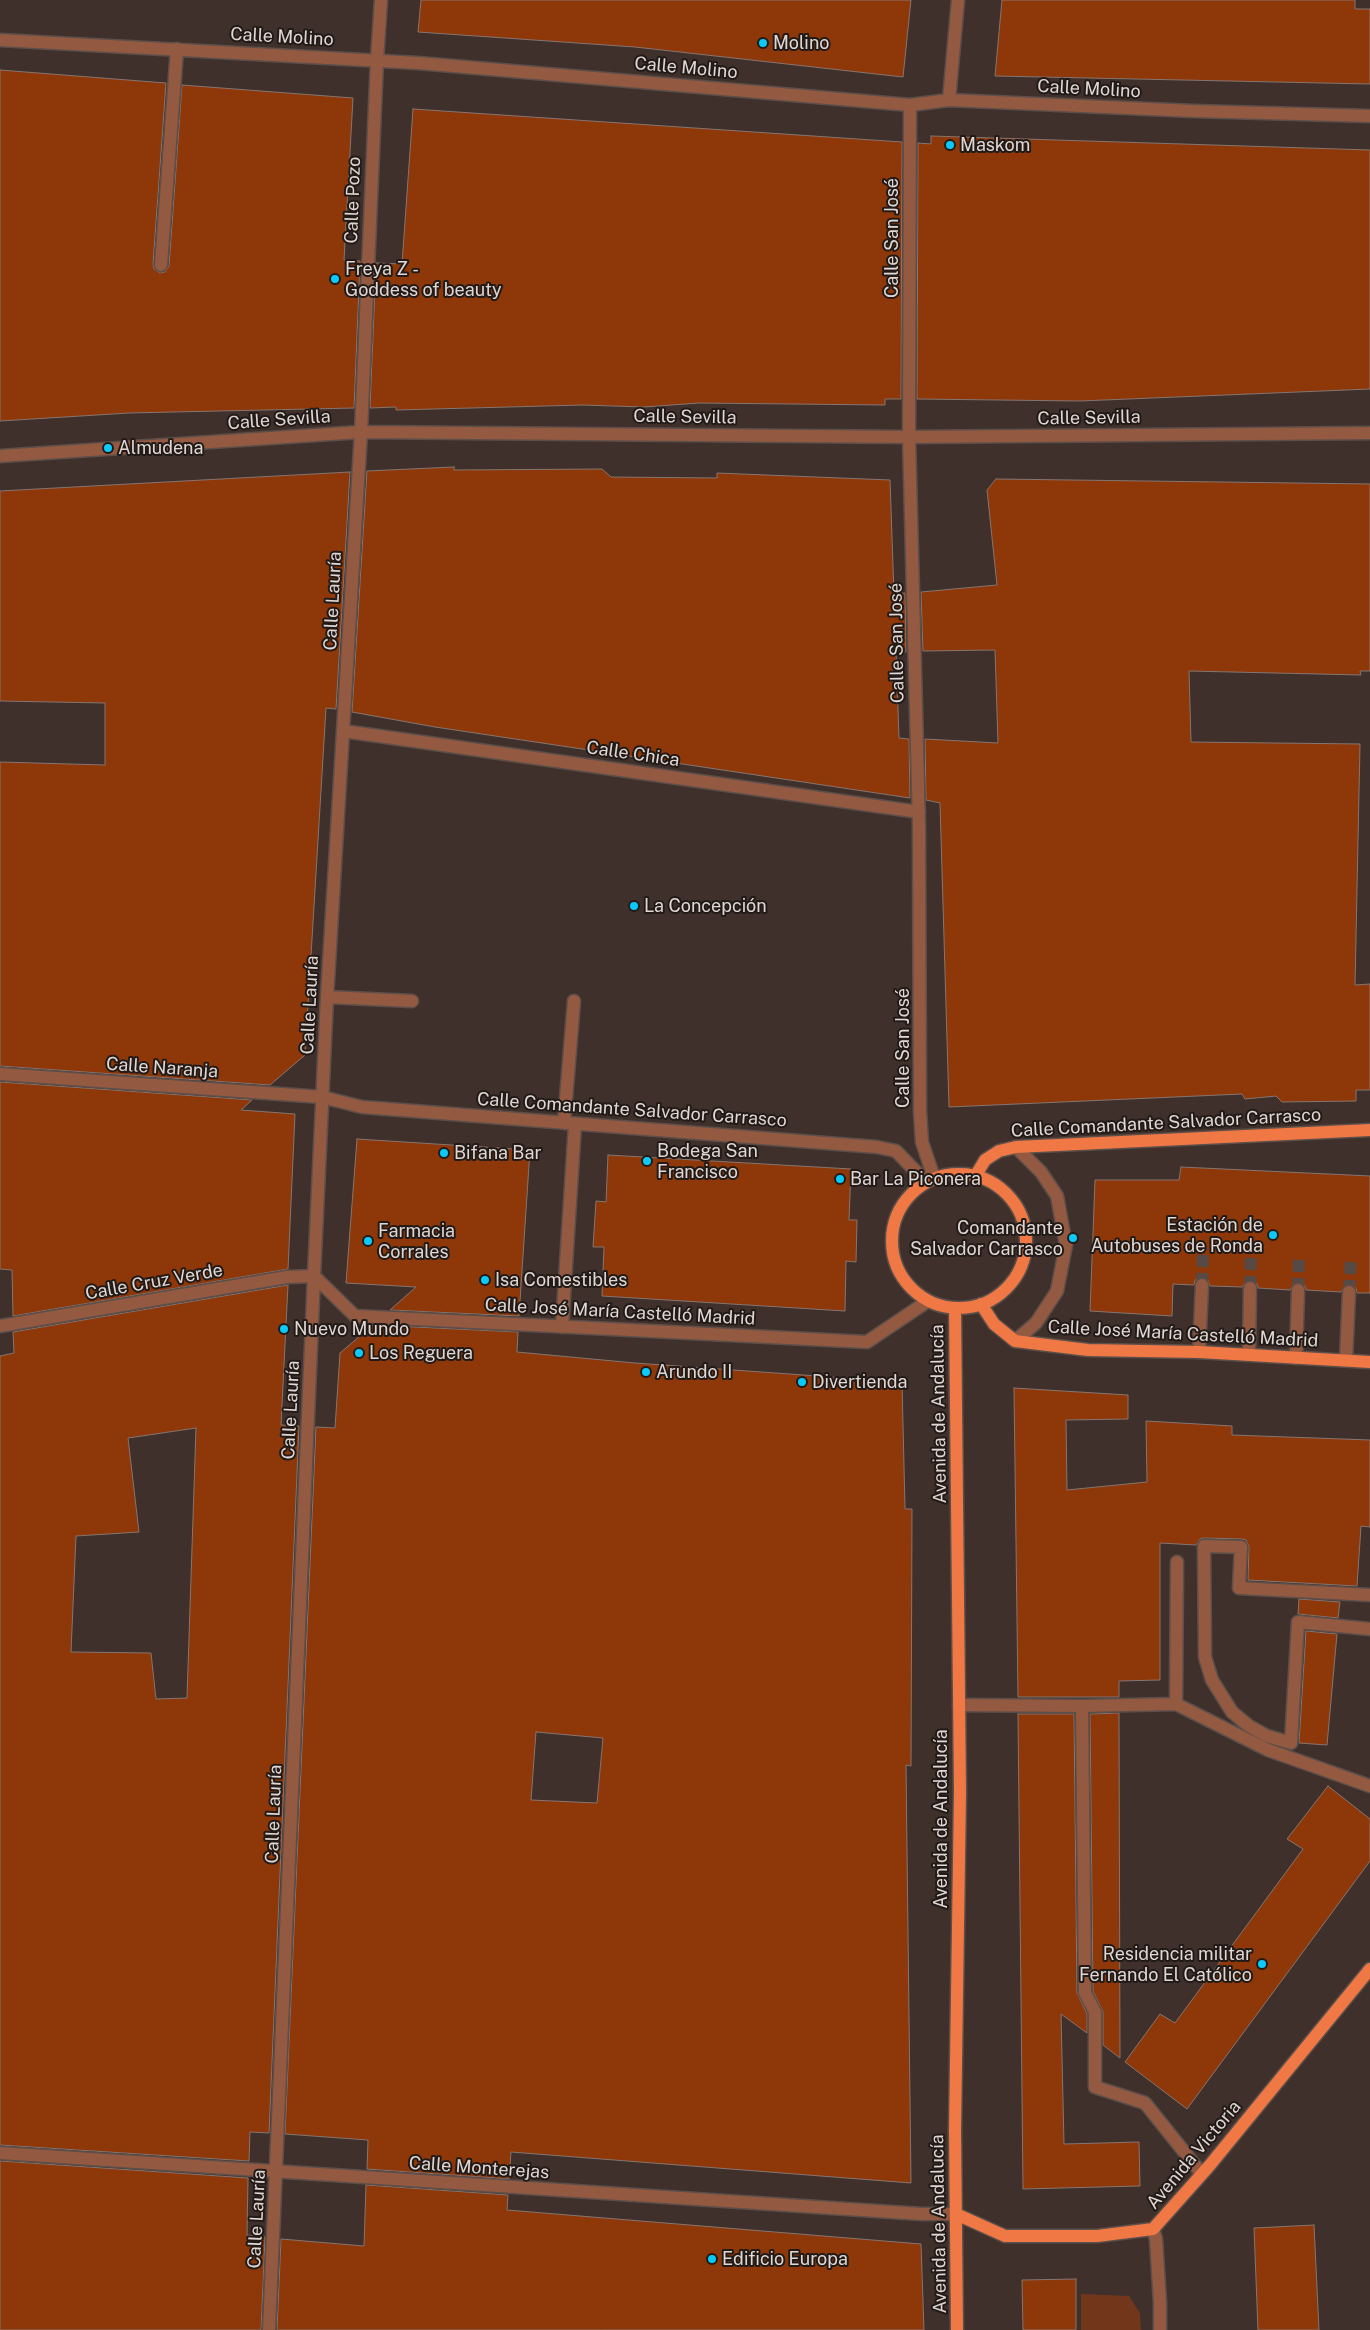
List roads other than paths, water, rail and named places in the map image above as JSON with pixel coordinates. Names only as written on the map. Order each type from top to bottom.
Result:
[{"type":"main road","name":"Calle Comandante Salvador Carrasco","points":[[976,1175],[985,1160],[999,1151],[1016,1147],[1370,1130]]},
{"type":"main road","points":[[954,1173],[976,1175],[995,1183],[1011,1198],[1022,1217],[1027,1238],[1024,1259],[1014,1279],[1000,1294],[981,1304],[955,1308],[928,1301],[912,1289],[899,1272],[892,1253],[892,1234],[898,1212],[910,1195],[930,1180],[954,1173]]},
{"type":"main road","points":[[981,1304],[994,1324],[1015,1341]]},
{"type":"main road","name":"Avenida de Andalucía","points":[[955,1308],[959,1705],[957,2330]]},
{"type":"main road","name":"Calle José María Castelló Madrid","points":[[1015,1341],[1088,1350],[1249,1354],[1370,1362]]},
{"type":"main road","name":"Avenida Victoria","points":[[956,2214],[1005,2236],[1097,2236],[1153,2230],[1202,2174],[1370,1970]]},
{"type":"street","name":"Calle Pozo","points":[[361,432],[376,60],[382,0]]},
{"type":"street","points":[[949,100],[958,0]]},
{"type":"street","name":"Calle Molino","points":[[0,40],[376,60],[910,105],[949,100],[1193,111],[1370,116]]},
{"type":"street","points":[[161,265],[177,49]]},
{"type":"street","name":"Calle San José","points":[[910,105],[909,437],[919,812],[920,1111],[922,1142],[930,1180]]},
{"type":"street","name":"Calle Sevilla","points":[[0,456],[361,432],[909,437],[1370,433]]},
{"type":"street","name":"Calle Lauría","points":[[269,2330],[322,1098],[361,432]]},
{"type":"street","name":"Calle Chica","points":[[343,731],[919,812]]},
{"type":"street","points":[[327,997],[412,1001]]},
{"type":"street","points":[[562,1327],[574,1001]]},
{"type":"street","name":"Calle Naranja","points":[[0,1074],[322,1098]]},
{"type":"street","name":"Calle Comandante Salvador Carrasco","points":[[322,1098],[362,1107],[878,1147],[896,1151],[930,1180]]},
{"type":"street","points":[[1015,1341],[1036,1323],[1057,1290],[1066,1245],[1057,1196],[1041,1172],[1016,1147]]},
{"type":"street","name":"Calle Cruz Verde","points":[[0,1326],[287,1277],[314,1276]]},
{"type":"street","name":"Calle José María Castelló Madrid","points":[[314,1276],[355,1316],[867,1342],[928,1301]]},
{"type":"street","points":[[1200,1352],[1202,1285]]},
{"type":"street","points":[[1249,1354],[1250,1288]]},
{"type":"street","points":[[1296,1358],[1298,1290]]},
{"type":"street","points":[[1346,1360],[1349,1292]]},
{"type":"street","points":[[1370,1595],[1239,1588],[1241,1548],[1204,1546],[1205,1657],[1212,1680],[1232,1712],[1249,1726],[1267,1736],[1291,1743],[1298,1622],[1370,1628]]},
{"type":"street","points":[[1176,1704],[1177,1562]]},
{"type":"street","points":[[959,1705],[1082,1706],[1176,1704],[1268,1750],[1370,1786]]},
{"type":"street","points":[[1082,1706],[1085,1993],[1095,2012],[1095,2087],[1145,2103],[1202,2174]]},
{"type":"street","name":"Calle Monterejas","points":[[0,2153],[922,2214],[956,2214]]},
{"type":"street","points":[[1153,2230],[1156,2239],[1160,2330]]},
{"type":"tunnel","points":[[1202,1285],[1203,1248]]},
{"type":"tunnel","points":[[1250,1288],[1251,1250]]},
{"type":"tunnel","points":[[1298,1290],[1299,1254]]},
{"type":"tunnel","points":[[1349,1292],[1351,1256]]},
{"type":"place","name":"Molino","points":[[763,43]]},
{"type":"place","name":"Maskom","points":[[950,145]]},
{"type":"place","name":"Freya Z - Goddess of beauty","points":[[335,279]]},
{"type":"place","name":"Almudena","points":[[108,448]]},
{"type":"place","name":"La Concepción","points":[[634,906]]},
{"type":"place","name":"Bifana Bar","points":[[444,1153]]},
{"type":"place","name":"Bodega San Francisco","points":[[647,1161]]},
{"type":"place","name":"Bar La Piconera","points":[[840,1179]]},
{"type":"place","name":"Estación de Autobuses de Ronda","points":[[1273,1235]]},
{"type":"place","name":"Comandante Salvador Carrasco","points":[[1073,1238]]},
{"type":"place","name":"Farmacia Corrales","points":[[368,1241]]},
{"type":"place","name":"Isa Comestibles","points":[[485,1280]]},
{"type":"place","name":"Nuevo Mundo","points":[[284,1329]]},
{"type":"place","name":"Los Reguera","points":[[359,1353]]},
{"type":"place","name":"Arundo II","points":[[646,1372]]},
{"type":"place","name":"Divertienda","points":[[802,1382]]},
{"type":"place","name":"Residencia militar Fernando El Católico","points":[[1262,1964]]},
{"type":"place","name":"Edificio Europa","points":[[712,2259]]}]
